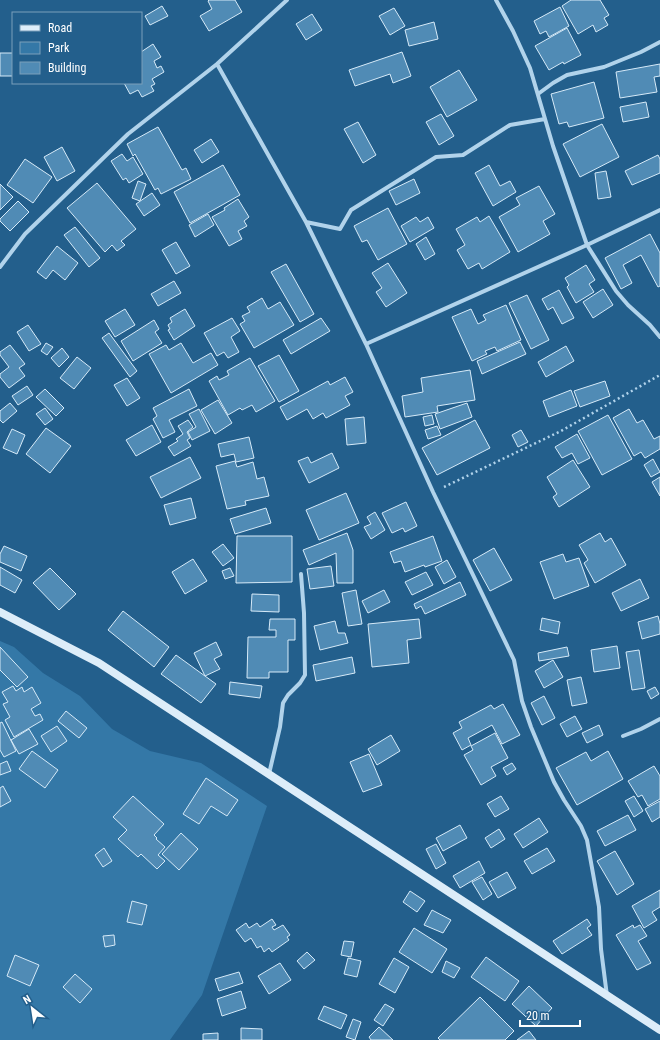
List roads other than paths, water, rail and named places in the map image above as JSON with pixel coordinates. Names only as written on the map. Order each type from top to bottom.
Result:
[{"type":"main road","points":[[0,612],[99,663],[660,1030]]},
{"type":"street","points":[[0,267],[25,234],[128,134],[217,64],[287,0]]},
{"type":"street","points":[[496,0],[513,31],[530,68],[545,119],[587,245],[616,291],[660,337]]},
{"type":"street","points":[[538,94],[567,75],[604,67],[641,52],[660,42]]},
{"type":"street","points":[[217,64],[306,222],[366,344],[514,660],[522,701],[531,728],[554,782],[581,826],[587,840],[599,907],[601,949],[607,996]]},
{"type":"street","points":[[306,222],[340,229],[351,210],[436,157],[463,155],[510,125],[545,119]]},
{"type":"street","points":[[366,344],[587,245],[660,210]]},
{"type":"street","points":[[269,774],[280,727],[283,703],[305,675],[301,574]]},
{"type":"street","points":[[623,736],[660,719]]}]
